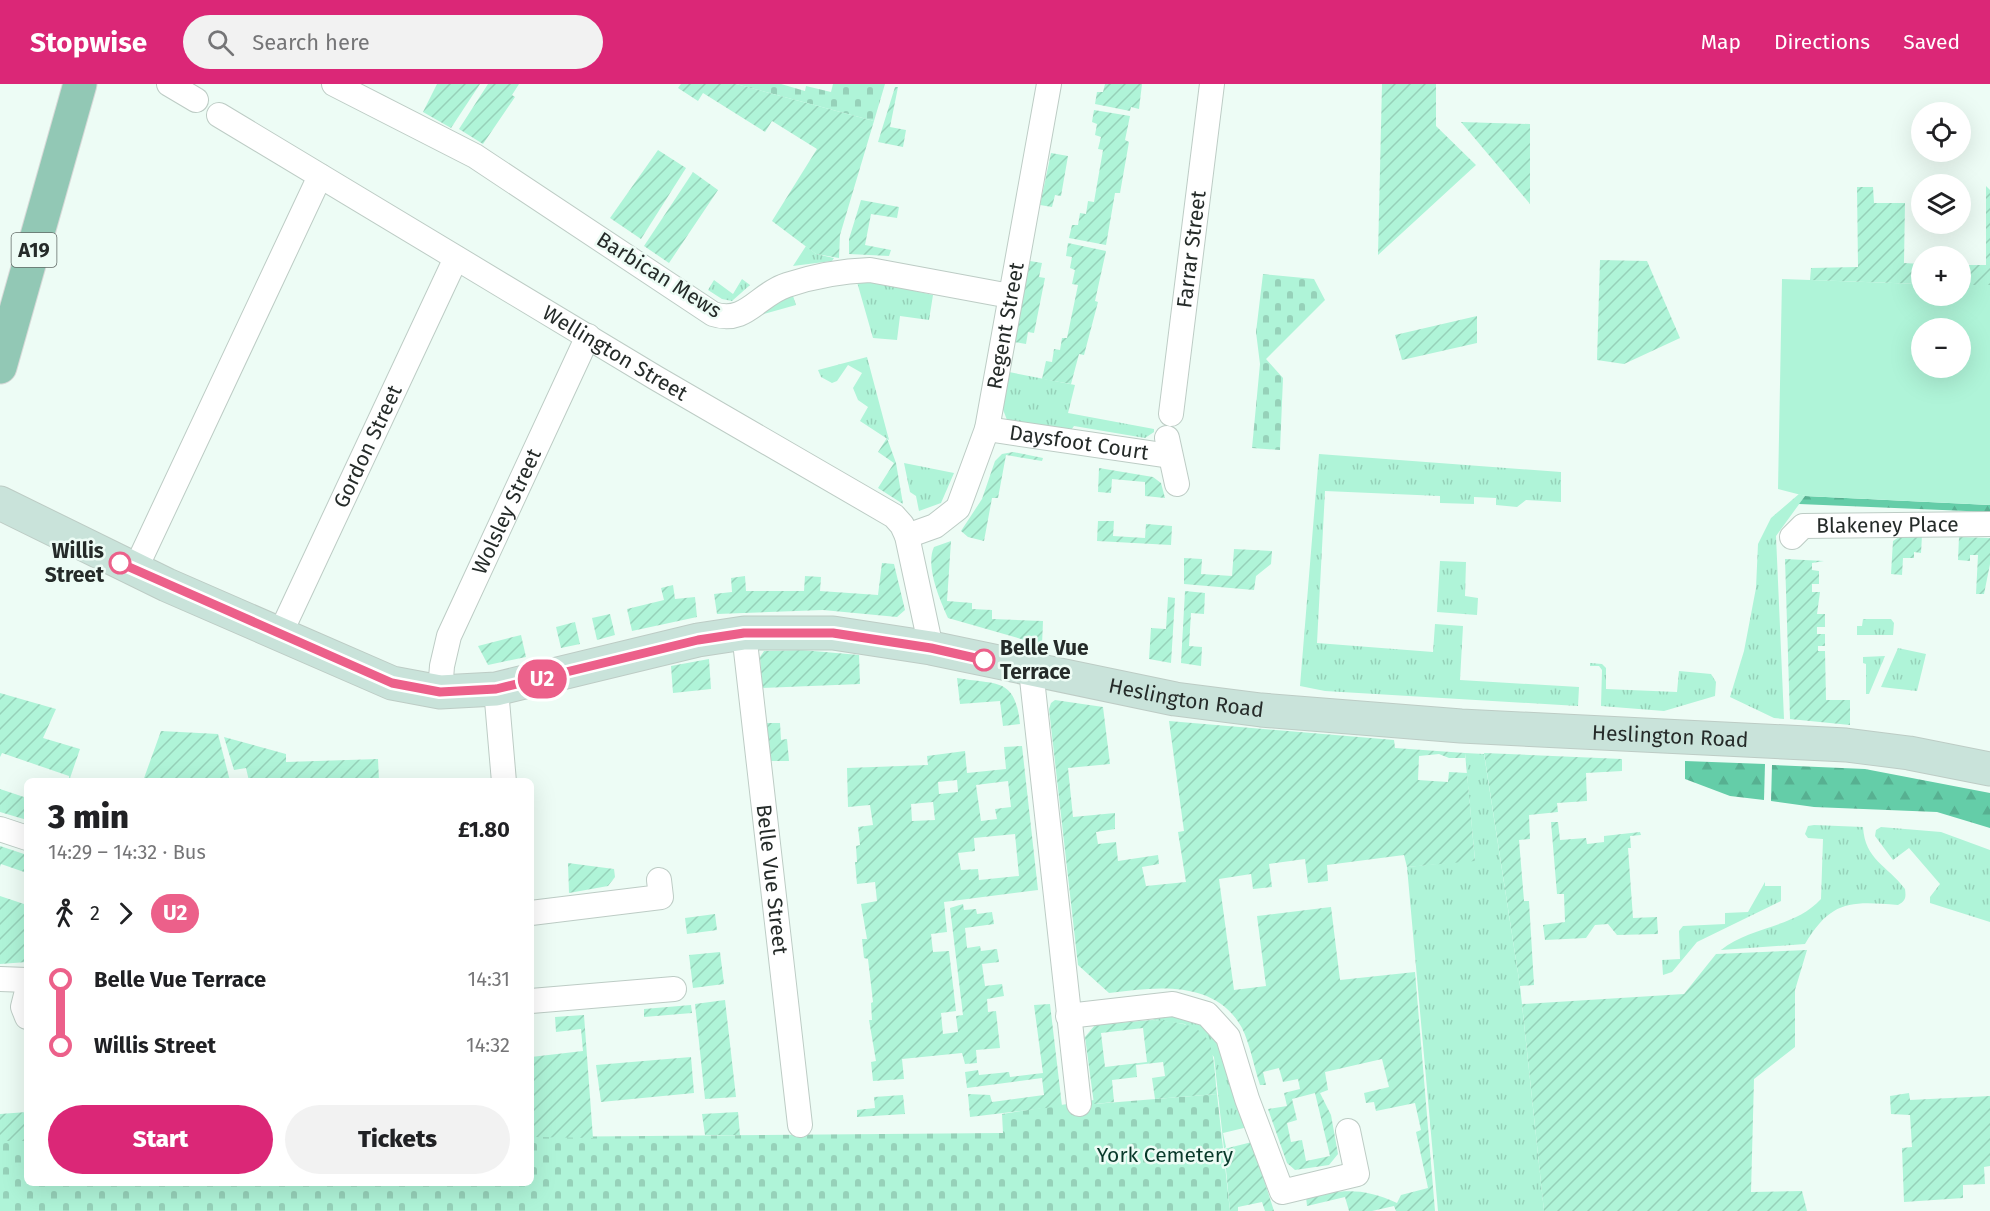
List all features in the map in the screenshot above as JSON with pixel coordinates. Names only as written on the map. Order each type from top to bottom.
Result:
[{"type":"main road","name":"A19","points":[[0,367],[80,84]]},
{"type":"street","points":[[169,84],[196,100]]},
{"type":"street","name":"Barbican Mews","points":[[334,84],[475,156],[712,314],[727,318],[747,311],[771,292],[786,285],[849,271],[870,270],[1010,297]]},
{"type":"street","name":"Regent Street","points":[[907,536],[936,526],[958,508],[987,429],[1049,84]]},
{"type":"street","name":"Farrar Street","points":[[1171,414],[1212,84]]},
{"type":"street","name":"Wellington Street","points":[[219,115],[456,258],[894,516],[902,525],[907,536],[931,648]]},
{"type":"street","points":[[135,570],[320,176]]},
{"type":"street","name":"Gordon Street","points":[[280,634],[456,258]]},
{"type":"street","name":"Wolsley Street","points":[[440,692],[442,666],[449,636],[588,336]]},
{"type":"street","name":"Daysfoot Court","points":[[987,429],[1169,447],[1177,484]]},
{"type":"street","name":"Heslington Road","points":[[0,503],[135,570],[392,683],[440,692],[496,689],[698,640],[744,633],[833,633],[931,648],[1175,699],[1261,710],[1461,726],[1846,745],[1909,753],[1990,769]]},
{"type":"street","name":"Blakeney Place","points":[[1792,537],[1803,526],[1990,524]]},
{"type":"street","name":"Belle Vue Street","points":[[744,633],[800,1125]]},
{"type":"street","points":[[1031,670],[1079,1104]]},
{"type":"street","points":[[496,689],[504,778]]},
{"type":"street","points":[[0,829],[24,837]]},
{"type":"street","points":[[534,913],[661,897],[659,880]]},
{"type":"street","points":[[0,978],[24,980]]},
{"type":"street","points":[[534,1001],[674,989]]},
{"type":"street","points":[[1068,1016],[1173,1004],[1207,1014],[1228,1037],[1247,1099],[1282,1192],[1357,1174],[1348,1131]]},
{"type":"green space","points":[[437,84],[480,84],[451,128],[423,112]]},
{"type":"green space","points":[[488,84],[519,84],[512,95],[515,97],[483,144],[459,129]]},
{"type":"green space","points":[[681,84],[736,84],[874,121],[840,235],[839,258],[816,254],[772,221],[817,149],[772,121],[765,132],[703,93],[698,101],[678,88]]},
{"type":"green space","points":[[736,84],[781,84],[805,91],[806,86],[831,92],[833,84],[885,84],[874,121]]},
{"type":"green space","points":[[1105,84],[1142,84],[1139,109],[1131,107],[1130,111],[1095,104],[1097,92],[1103,92]]},
{"type":"green space","points":[[1382,84],[1436,84],[1436,126],[1476,165],[1378,255]]},
{"type":"green space","points":[[895,87],[898,87],[890,127],[906,130],[903,147],[878,142]]},
{"type":"green space","points":[[1094,110],[1130,116],[1125,140],[1129,142],[1120,193],[1115,193],[1106,245],[1069,238],[1072,225],[1078,225],[1080,213],[1086,214],[1088,201],[1094,202],[1103,150],[1098,149],[1101,137],[1095,135],[1097,124],[1092,122]]},
{"type":"green space","points":[[1461,122],[1530,124],[1530,204]]},
{"type":"green space","points":[[658,150],[686,168],[641,239],[610,218]]},
{"type":"green space","points":[[1051,153],[1068,156],[1061,196],[1055,195],[1052,207],[1040,205]]},
{"type":"green space","points":[[693,172],[718,190],[669,263],[644,246]]},
{"type":"green space","points":[[1986,186],[1990,190],[1990,285],[1971,285],[1971,265],[1986,265]]},
{"type":"green space","points":[[1857,187],[1873,187],[1874,203],[1905,203],[1904,263],[1911,263],[1911,284],[1810,280],[1811,268],[1858,267]]},
{"type":"green space","points":[[861,200],[899,207],[897,218],[871,214],[865,245],[891,250],[889,256],[849,254],[849,239]]},
{"type":"green space","points":[[1068,243],[1106,251],[1095,301],[1098,302],[1084,355],[1079,354],[1071,384],[1042,379],[1046,361],[1052,362],[1054,349],[1060,350],[1062,338],[1067,338],[1078,285],[1072,284],[1075,270],[1070,268],[1072,257],[1066,256]]},
{"type":"green space","points":[[806,246],[816,254],[834,258],[832,261],[793,266]]},
{"type":"green space","points":[[1600,260],[1647,261],[1680,338],[1624,364],[1597,360]]},
{"type":"green space","points":[[1030,261],[1042,263],[1039,277],[1045,278],[1034,333],[1028,332],[1026,344],[1014,342]]},
{"type":"green space","points":[[1263,274],[1314,279],[1325,300],[1266,359],[1283,378],[1280,450],[1252,448],[1260,364],[1256,332]]},
{"type":"green space","points":[[742,279],[750,285],[732,301],[722,299],[708,290],[714,280],[733,294]]},
{"type":"green space","points":[[1782,279],[1911,284],[1911,306],[1971,306],[1971,285],[1990,285],[1990,505],[1805,496],[1778,489]]},
{"type":"green space","points":[[872,281],[933,295],[929,320],[900,316],[897,340],[873,338],[857,282]]},
{"type":"green space","points":[[792,293],[796,305],[760,315],[778,299]]},
{"type":"green space","points":[[1477,316],[1477,343],[1402,360],[1395,335]]},
{"type":"green space","points":[[867,357],[889,440],[860,421],[868,407],[858,400],[853,388],[862,373],[848,365],[837,381],[832,383],[821,377],[818,370]]},
{"type":"green space","points":[[1009,372],[1075,385],[1068,413],[1154,429],[1154,432],[1145,438],[1074,426],[1071,430],[1007,420],[1002,407]]},
{"type":"green space","points":[[887,438],[896,463],[903,504],[878,488],[894,463],[878,452]]},
{"type":"green space","points":[[1013,452],[1043,458],[1042,461],[1006,455],[998,498],[992,498],[984,541],[968,537],[961,531],[982,499],[995,461],[1002,454]]},
{"type":"green space","points":[[1319,454],[1561,472],[1561,502],[1526,500],[1517,507],[1496,505],[1496,498],[1474,497],[1474,504],[1440,503],[1440,496],[1325,491],[1317,643],[1433,652],[1435,624],[1463,626],[1460,680],[1579,687],[1578,706],[1325,691],[1300,686]]},
{"type":"green space","points":[[904,463],[954,473],[941,503],[919,511],[916,496],[910,492]]},
{"type":"green space","points":[[1099,468],[1153,477],[1161,483],[1165,498],[1145,496],[1145,482],[1112,479],[1111,493],[1098,492]]},
{"type":"green space","points":[[1799,494],[1805,496],[1776,536],[1784,719],[1774,718],[1730,697],[1744,651],[1756,588],[1758,544],[1771,518]]},
{"type":"green space","points":[[1805,496],[1990,505],[1990,512],[1799,504]]},
{"type":"green space","points":[[1098,521],[1114,521],[1113,536],[1145,538],[1146,524],[1172,526],[1171,545],[1097,541]]},
{"type":"green space","points":[[1902,535],[1922,535],[1921,553],[1914,552],[1914,558],[1903,558],[1902,575],[1891,574],[1893,541]]},
{"type":"green space","points":[[1959,537],[1990,538],[1990,564],[1984,594],[1976,594],[1978,555],[1970,555],[1970,561],[1958,560]]},
{"type":"green space","points":[[951,541],[947,601],[972,603],[972,609],[992,610],[992,619],[1043,621],[1042,645],[948,618],[935,583],[931,564],[934,547]]},
{"type":"green space","points":[[1234,549],[1272,551],[1271,564],[1256,576],[1254,590],[1184,584],[1184,558],[1202,559],[1201,574],[1232,576]]},
{"type":"green space","points":[[1785,559],[1824,561],[1812,563],[1812,570],[1819,571],[1819,584],[1812,584],[1812,592],[1820,592],[1817,614],[1825,614],[1825,627],[1817,627],[1817,634],[1825,634],[1825,646],[1818,646],[1818,651],[1825,651],[1826,700],[1850,700],[1850,725],[1790,719]]},
{"type":"green space","points":[[1440,561],[1466,562],[1465,596],[1478,598],[1477,615],[1437,612]]},
{"type":"green space","points":[[882,563],[894,564],[905,610],[897,617],[823,610],[717,614],[714,594],[732,592],[731,578],[745,576],[746,591],[804,591],[805,576],[821,577],[820,591],[878,595]]},
{"type":"green space","points":[[673,585],[675,599],[695,597],[697,617],[632,631],[627,609],[664,600],[661,588]]},
{"type":"green space","points":[[1185,591],[1205,593],[1204,614],[1191,613],[1189,646],[1202,647],[1201,666],[1181,663]]},
{"type":"green space","points":[[1168,597],[1175,598],[1171,663],[1149,659],[1151,628],[1166,629]]},
{"type":"green space","points":[[610,614],[615,635],[597,640],[592,618]]},
{"type":"green space","points":[[1863,619],[1891,619],[1894,623],[1893,635],[1857,635],[1857,626],[1862,626]]},
{"type":"green space","points":[[575,622],[580,644],[561,648],[556,627]]},
{"type":"green space","points":[[521,635],[526,657],[488,665],[478,646]]},
{"type":"green space","points":[[1898,648],[1926,654],[1917,691],[1881,687]]},
{"type":"green space","points":[[802,650],[859,655],[860,684],[762,688],[760,657],[764,651]]},
{"type":"green space","points":[[1885,656],[1869,694],[1866,694],[1866,664],[1863,663],[1863,657]]},
{"type":"green space","points":[[709,659],[711,689],[673,693],[671,666]]},
{"type":"green space","points":[[1590,663],[1602,664],[1606,668],[1606,689],[1677,692],[1679,671],[1711,674],[1716,682],[1715,696],[1664,711],[1601,706],[1602,670],[1599,666],[1590,666]]},
{"type":"green space","points":[[957,678],[994,683],[1009,691],[1018,709],[1020,724],[1003,726],[1000,701],[960,704]]},
{"type":"green space","points":[[0,693],[56,709],[43,738],[80,749],[70,778],[2,753],[0,757]]},
{"type":"green space","points":[[1055,700],[1103,707],[1110,764],[1068,768],[1073,817],[1115,813],[1115,829],[1096,832],[1098,844],[1116,842],[1118,861],[1158,855],[1159,864],[1142,867],[1146,886],[1186,882],[1178,832],[1184,831],[1169,721],[1394,740],[1395,748],[1465,753],[1465,758],[1449,758],[1439,754],[1419,756],[1418,780],[1448,782],[1449,772],[1467,773],[1475,861],[1407,867],[1404,855],[1327,865],[1328,881],[1308,883],[1305,859],[1269,864],[1272,887],[1253,889],[1251,874],[1219,879],[1234,990],[1266,986],[1257,916],[1331,907],[1340,980],[1415,972],[1435,1211],[1396,1211],[1394,1206],[1372,1211],[1349,1211],[1345,1197],[1307,1206],[1306,1197],[1352,1191],[1373,1194],[1397,1203],[1401,1195],[1428,1188],[1416,1132],[1421,1130],[1415,1103],[1376,1111],[1374,1102],[1366,1103],[1364,1093],[1389,1087],[1382,1059],[1325,1072],[1328,1090],[1320,1093],[1331,1115],[1338,1154],[1329,1165],[1295,1170],[1287,1163],[1268,1109],[1287,1106],[1284,1093],[1300,1089],[1298,1079],[1283,1082],[1279,1068],[1263,1072],[1266,1085],[1260,1085],[1245,1034],[1230,1012],[1216,1001],[1183,990],[1146,989],[1109,993],[1078,965],[1049,709]],"holes":[[[1315,1093],[1330,1156],[1306,1161],[1302,1140],[1291,1142],[1287,1123],[1297,1120],[1292,1099]]]},
{"type":"green space","points":[[765,723],[780,723],[781,740],[787,739],[789,761],[770,761]]},
{"type":"green space","points":[[161,731],[218,734],[229,778],[144,778]]},
{"type":"green space","points":[[224,737],[286,754],[286,762],[378,759],[379,778],[248,778],[246,768],[234,770]]},
{"type":"green space","points":[[1022,746],[1038,890],[944,902],[947,932],[931,934],[933,952],[949,951],[956,1011],[941,1013],[943,1034],[958,1032],[956,1016],[963,1015],[950,908],[963,904],[964,910],[976,909],[977,914],[992,912],[994,924],[965,928],[967,948],[980,946],[981,951],[997,949],[999,962],[982,964],[985,986],[1002,984],[1004,996],[987,999],[988,1012],[996,1011],[1000,1048],[976,1050],[977,1063],[965,1064],[962,1053],[902,1059],[904,1079],[873,1081],[871,1062],[876,1061],[869,1020],[872,1020],[871,1003],[873,1002],[868,959],[864,958],[862,939],[867,939],[861,904],[877,901],[875,882],[857,884],[855,862],[857,862],[856,846],[860,845],[858,827],[873,825],[870,805],[848,807],[847,768],[928,765],[927,756],[965,751],[967,773],[1006,769],[1004,747]],"holes":[[[957,780],[958,792],[939,794],[938,782]],[[1008,781],[1011,807],[995,809],[997,819],[981,821],[976,785]],[[933,802],[935,820],[912,821],[911,804]],[[1015,834],[1019,876],[979,880],[978,869],[961,870],[958,853],[975,851],[974,838]]]},
{"type":"green space","points":[[1465,753],[1484,754],[1520,986],[1544,1211],[1438,1211],[1407,867],[1475,860]]},
{"type":"green space","points":[[1484,753],[1622,759],[1622,771],[1586,773],[1587,801],[1557,803],[1558,812],[1529,815],[1530,839],[1519,840],[1524,901],[1529,901],[1534,985],[1520,986]]},
{"type":"green space","points":[[1685,761],[1765,764],[1764,800],[1730,796],[1685,779]]},
{"type":"green space","points":[[1772,765],[1865,769],[1990,793],[1990,828],[1937,812],[1814,807],[1771,801]]},
{"type":"green space","points":[[0,789],[24,797],[24,819],[0,812]]},
{"type":"green space","points":[[1551,822],[1558,822],[1560,840],[1586,838],[1587,844],[1604,842],[1604,836],[1640,832],[1641,835],[1630,836],[1631,848],[1628,848],[1633,918],[1657,917],[1658,934],[1617,935],[1608,924],[1595,925],[1586,938],[1545,940],[1543,925],[1565,922],[1564,894],[1557,894]]},
{"type":"green space","points":[[1808,826],[1863,827],[1872,855],[1905,889],[1904,900],[1898,905],[1867,903],[1844,906],[1833,911],[1824,919],[1805,944],[1721,950],[1745,936],[1798,916],[1821,899],[1823,839],[1808,838],[1805,834]]},
{"type":"green space","points":[[1881,827],[1941,832],[1990,850],[1990,922],[1930,903],[1930,897],[1940,884],[1909,848],[1893,860],[1875,836],[1876,830]]},
{"type":"green space","points":[[0,846],[24,854],[24,872],[1,864],[0,867]]},
{"type":"green space","points":[[568,863],[614,869],[615,877],[608,886],[569,893]]},
{"type":"green space","points":[[1765,882],[1765,886],[1781,886],[1781,901],[1697,942],[1672,972],[1663,975],[1662,960],[1680,959],[1679,931],[1683,926],[1725,924],[1725,913],[1748,912]]},
{"type":"green space","points":[[0,896],[24,904],[24,962],[0,964]]},
{"type":"green space","points":[[715,914],[717,930],[687,934],[685,918]]},
{"type":"green space","points":[[1807,950],[1795,990],[1795,1047],[1754,1079],[1751,1192],[1802,1191],[1807,1211],[1544,1211],[1522,1004],[1684,994],[1716,954]]},
{"type":"green space","points":[[720,952],[724,984],[693,988],[689,955]]},
{"type":"green space","points":[[725,1000],[736,1097],[705,1099],[695,1004]]},
{"type":"green space","points":[[1050,1004],[1062,1106],[970,1117],[968,1094],[990,1095],[992,1102],[1044,1095],[1042,1078],[967,1088],[965,1072],[978,1070],[979,1075],[1009,1072],[1010,1077],[1043,1073],[1034,1005]]},
{"type":"green space","points":[[691,1005],[692,1013],[644,1017],[644,1009]]},
{"type":"green space","points":[[1166,1014],[1185,1014],[1216,1035],[1248,1127],[1223,1133],[1226,1147],[1224,1149],[1214,1057],[1185,1024],[1152,1020]]},
{"type":"green space","points":[[584,1015],[593,1138],[534,1137],[534,1057],[583,1051],[581,1029],[556,1032],[555,1017]]},
{"type":"green space","points":[[1152,1020],[1188,1025],[1198,1030],[1206,1037],[1211,1047],[1217,1094],[1155,1099],[1152,1078],[1165,1076],[1163,1062],[1136,1065],[1137,1077],[1112,1080],[1114,1102],[1094,1104],[1085,1037],[1095,1025]],"holes":[[[1143,1028],[1147,1062],[1105,1067],[1101,1033]]]},
{"type":"green space","points":[[691,1057],[694,1093],[601,1102],[596,1065]]},
{"type":"green space","points":[[1909,1093],[1910,1100],[1990,1096],[1990,1166],[1984,1167],[1985,1184],[1963,1185],[1963,1198],[1904,1202],[1902,1148],[1912,1147],[1910,1115],[1891,1114],[1890,1096]]},
{"type":"green space","name":"York Cemetery","points":[[1217,1094],[1230,1211],[0,1211],[0,1141],[24,1141],[24,1186],[534,1186],[534,1137],[1003,1133],[1002,1114],[1094,1100],[1094,1104]]},
{"type":"green space","points":[[903,1095],[905,1114],[857,1117],[857,1110],[875,1108],[874,1097]]},
{"type":"green space","points":[[24,1112],[24,1141],[0,1141],[0,1114]]},
{"type":"green space","points":[[738,1112],[740,1135],[705,1135],[702,1114]]},
{"type":"green space","points":[[1252,1142],[1274,1211],[1265,1211],[1262,1202],[1238,1207],[1238,1211],[1230,1211],[1224,1149]]},
{"type":"bus line","name":"U2","points":[[120,563],[392,683],[440,692],[496,689],[698,640],[744,633],[782,631],[833,633],[931,648],[984,660]]},
{"type":"place","name":"Willis Street","points":[[120,563]]},
{"type":"place","name":"Belle Vue Terrace","points":[[984,660]]}]
